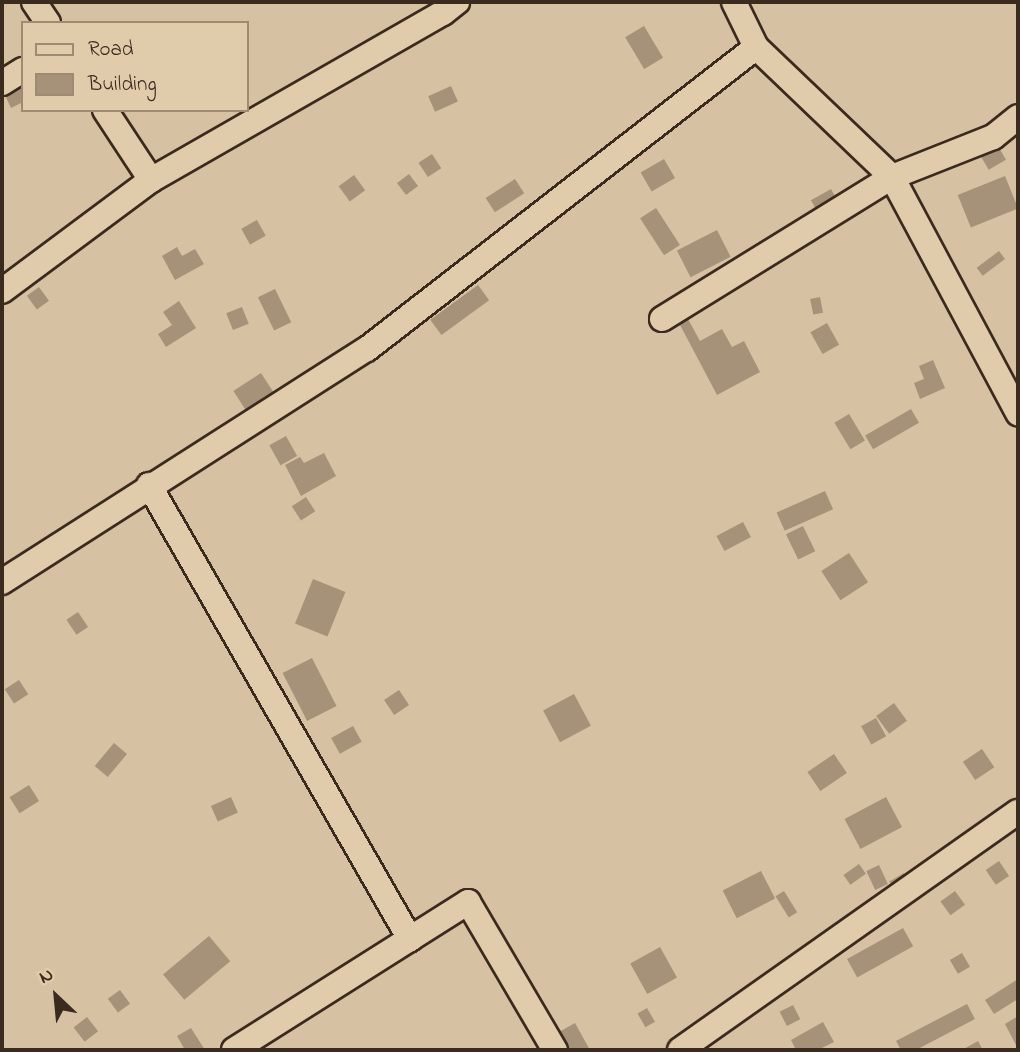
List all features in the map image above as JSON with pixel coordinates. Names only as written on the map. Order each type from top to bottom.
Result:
[{"type":"street","points":[[34,2],[47,21]]},
{"type":"street","points":[[2,291],[151,180],[443,13],[457,2]]},
{"type":"street","points":[[734,2],[757,47],[892,177],[1018,413]]},
{"type":"street","points":[[2,582],[149,485],[366,349],[757,47]]},
{"type":"street","points":[[2,83],[21,71]]},
{"type":"street","points":[[106,112],[151,180]]},
{"type":"street","points":[[662,318],[892,177],[993,137],[1018,117]]},
{"type":"street","points":[[149,485],[410,939]]},
{"type":"street","points":[[680,1050],[1018,812]]},
{"type":"street","points":[[249,1046],[468,902],[555,1050]]},
{"type":"building","points":[[644,26],[663,58],[644,69],[625,37]]},
{"type":"building","points":[[451,86],[458,102],[435,112],[428,96]]},
{"type":"building","points":[[21,87],[21,103],[11,108],[5,95]]},
{"type":"building","points":[[998,146],[1006,160],[989,170],[981,156]]},
{"type":"building","points":[[432,154],[441,168],[428,177],[419,163]]},
{"type":"building","points":[[664,159],[675,178],[652,192],[641,172]]},
{"type":"building","points":[[409,174],[418,186],[406,195],[397,183]]},
{"type":"building","points":[[354,175],[365,190],[350,202],[339,186]]},
{"type":"building","points":[[1005,176],[1018,208],[971,228],[958,195]]},
{"type":"building","points":[[515,179],[524,193],[495,212],[486,198]]},
{"type":"building","points":[[831,189],[841,207],[821,219],[811,200]]},
{"type":"building","points":[[656,208],[680,245],[664,255],[640,218]]},
{"type":"building","points":[[257,220],[266,236],[250,244],[241,229]]},
{"type":"building","points":[[717,230],[731,257],[691,277],[677,250]]},
{"type":"building","points":[[177,247],[182,256],[195,249],[204,264],[175,280],[162,256]]},
{"type":"building","points":[[999,251],[1005,259],[983,276],[977,268]]},
{"type":"building","points":[[478,285],[489,300],[441,335],[430,320]]},
{"type":"building","points":[[39,287],[49,301],[37,310],[27,296]]},
{"type":"building","points":[[275,289],[291,322],[274,331],[258,297]]},
{"type":"building","points":[[820,297],[823,313],[813,315],[810,299]]},
{"type":"building","points":[[179,301],[196,328],[166,347],[158,334],[172,325],[163,312]]},
{"type":"building","points":[[242,307],[249,324],[233,330],[226,313]]},
{"type":"building","points":[[688,319],[700,341],[722,329],[732,347],[744,341],[760,372],[717,395],[679,323]]},
{"type":"building","points":[[827,323],[839,345],[823,354],[810,332]]},
{"type":"building","points":[[933,360],[945,388],[920,399],[914,383],[924,379],[919,366]]},
{"type":"building","points":[[261,373],[278,399],[250,417],[233,391]]},
{"type":"building","points":[[911,409],[919,423],[873,449],[865,436]]},
{"type":"building","points":[[849,414],[865,441],[850,449],[834,423]]},
{"type":"building","points":[[286,436],[297,456],[281,465],[269,445]]},
{"type":"building","points":[[324,453],[336,476],[301,496],[285,465],[300,457],[304,463]]},
{"type":"building","points":[[825,491],[833,509],[785,531],[777,513]]},
{"type":"building","points":[[306,497],[315,511],[301,521],[292,506]]},
{"type":"building","points":[[743,522],[751,537],[724,551],[717,536]]},
{"type":"building","points":[[803,526],[815,551],[798,559],[786,534]]},
{"type":"building","points":[[849,553],[868,582],[840,600],[821,571]]},
{"type":"building","points":[[313,579],[345,592],[327,637],[295,624]]},
{"type":"building","points":[[78,612],[88,627],[76,635],[66,620]]},
{"type":"building","points":[[312,658],[337,706],[307,721],[283,673]]},
{"type":"building","points":[[19,680],[28,694],[14,704],[5,689]]},
{"type":"building","points":[[399,690],[409,705],[394,715],[384,700]]},
{"type":"building","points":[[574,694],[591,726],[560,742],[543,710]]},
{"type":"building","points":[[894,703],[907,721],[889,734],[876,716]]},
{"type":"building","points":[[876,718],[886,736],[871,745],[861,726]]},
{"type":"building","points":[[353,726],[362,742],[340,754],[331,738]]},
{"type":"building","points":[[114,743],[127,754],[108,777],[95,766]]},
{"type":"building","points":[[982,749],[994,767],[975,780],[963,762]]},
{"type":"building","points":[[834,754],[847,773],[820,791],[807,772]]},
{"type":"building","points":[[29,785],[39,801],[20,813],[9,797]]},
{"type":"building","points":[[231,797],[238,813],[218,821],[211,806]]},
{"type":"building","points":[[886,797],[902,827],[860,849],[845,819]]},
{"type":"building","points":[[999,861],[1009,876],[996,885],[986,870]]},
{"type":"building","points":[[859,864],[866,874],[850,885],[843,875]]},
{"type":"building","points":[[879,865],[888,884],[875,890],[866,871]]},
{"type":"building","points":[[761,871],[775,899],[737,918],[723,891]]},
{"type":"building","points":[[904,873],[911,885],[896,894],[889,882]]},
{"type":"building","points":[[784,891],[797,912],[789,918],[776,896]]},
{"type":"building","points":[[955,891],[965,905],[950,915],[940,902]]},
{"type":"building","points":[[903,928],[913,946],[857,977],[847,959]]},
{"type":"building","points":[[209,936],[230,961],[184,1000],[163,975]]},
{"type":"building","points":[[660,947],[677,978],[647,994],[630,963]]},
{"type":"building","points":[[962,953],[970,967],[958,974],[950,960]]},
{"type":"building","points":[[1018,979],[1018,999],[994,1014],[985,1000]]},
{"type":"building","points":[[120,990],[130,1004],[118,1013],[108,999]]},
{"type":"building","points":[[967,1004],[975,1019],[916,1050],[901,1050],[896,1041]]},
{"type":"building","points":[[793,1005],[800,1019],[787,1026],[780,1012]]},
{"type":"building","points":[[647,1008],[655,1022],[645,1027],[637,1013]]},
{"type":"building","points":[[1018,1016],[1018,1049],[1005,1024]]},
{"type":"building","points":[[87,1017],[98,1031],[85,1042],[74,1027]]},
{"type":"building","points":[[823,1022],[834,1042],[818,1050],[796,1050],[791,1040]]},
{"type":"building","points":[[575,1023],[590,1050],[569,1050],[559,1032]]},
{"type":"building","points":[[191,1028],[205,1050],[185,1050],[177,1036]]},
{"type":"building","points":[[978,1041],[983,1050],[962,1050]]}]
